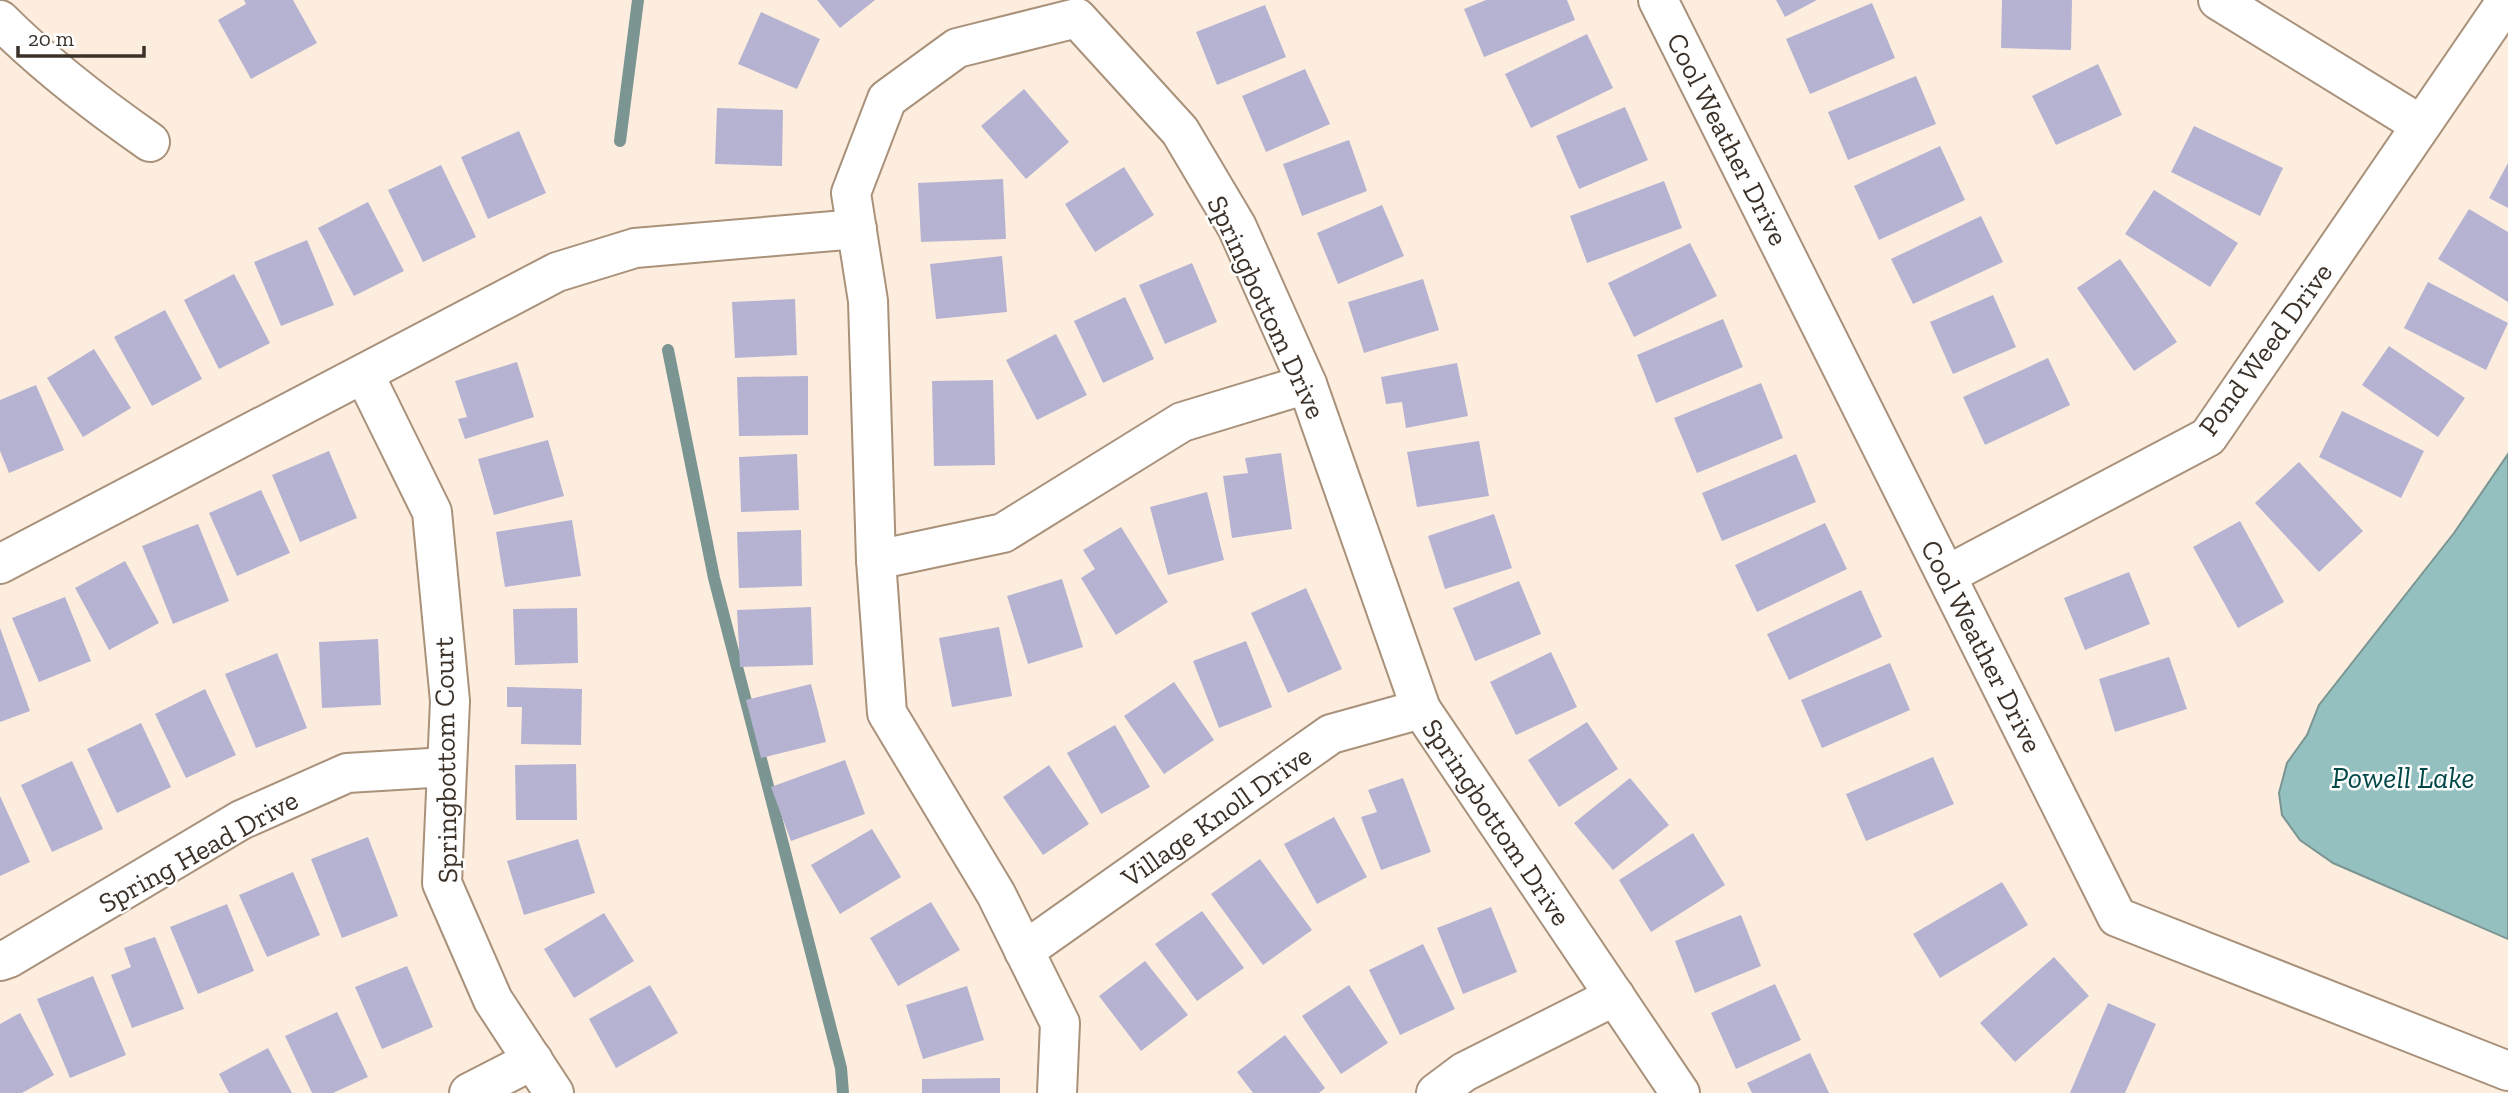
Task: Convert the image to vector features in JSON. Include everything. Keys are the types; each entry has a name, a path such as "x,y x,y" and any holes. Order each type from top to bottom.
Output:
{"street":[{"name":"Cool Weather Drive","path":"1658,0 2117,917 2508,1071"},
{"path":"2218,0 2421,125"},
{"name":"Pond Weed Drive","path":"1947,575 2208,437 2507,0"},
{"name":"Springbottom Drive","path":"1057,1093 1060,1023 996,894 887,713 876,560 868,301 851,193 887,99 957,48 1077,18 1180,131 1237,227 1307,384 1421,709 1680,1093"},
{"path":"0,20 42,61 101,108 150,142"},
{"path":"0,564 558,272 635,248 857,229"},
{"name":"Springbottom Court","path":"364,374 432,512 450,701 442,883 493,1000 554,1093"},
{"path":"876,560 1003,533 1181,422 1307,384"},
{"name":"Village Knoll Drive","path":"1024,951 1331,734 1421,709"},
{"name":"Spring Head Drive","path":"0,961 241,820 347,773 447,767"},
{"path":"1436,1093 1464,1072 1615,996"},
{"path":"469,1093 533,1060"}],"water":[{"name":"Powell Lake","path":"2508,454 2508,939 2333,863 2300,840 2282,815 2279,793 2287,763 2307,735 2319,705 2454,533"}],"building":[{"path":"244,0 293,0 317,43 251,79 218,20 246,4"},
{"path":"817,0 875,0 840,28"},
{"path":"1486,0 1567,0 1575,20 1484,57 1464,9"},
{"path":"1776,0 1817,0 1785,17"},
{"path":"2002,0 2072,0 2071,50 2001,48"},
{"path":"1872,3 1895,58 1810,94 1786,39"},
{"path":"1265,5 1286,57 1217,85 1196,32"},
{"path":"761,12 820,39 797,89 738,64"},
{"path":"1587,34 1613,88 1531,128 1505,74"},
{"path":"2098,64 2122,115 2056,145 2032,96"},
{"path":"1305,69 1330,124 1266,152 1242,96"},
{"path":"1916,76 1936,124 1848,160 1828,112"},
{"path":"1024,89 1069,142 1026,179 981,126"},
{"path":"1625,107 1648,160 1579,189 1556,136"},
{"path":"717,108 783,110 782,166 715,164"},
{"path":"2194,126 2283,168 2260,216 2171,172"},
{"path":"519,131 546,193 488,219 461,157"},
{"path":"1349,140 1367,191 1302,216 1283,164"},
{"path":"1940,146 1965,200 1879,240 1854,186"},
{"path":"2508,163 2508,208 2489,198"},
{"path":"441,165 476,237 423,262 388,190"},
{"path":"1124,167 1154,215 1095,252 1065,204"},
{"path":"1003,179 1006,239 921,242 918,183"},
{"path":"1664,181 1682,228 1587,263 1570,216"},
{"path":"2154,190 2238,243 2210,287 2125,234"},
{"path":"368,202 404,271 354,296 318,228"},
{"path":"1382,205 1404,256 1338,284 1317,233"},
{"path":"2469,209 2508,232 2508,302 2438,259"},
{"path":"1981,216 2003,262 1913,304 1891,259"},
{"path":"307,240 334,305 281,326 254,262"},
{"path":"1690,243 1717,296 1634,337 1608,283"},
{"path":"1002,256 1007,312 936,319 930,264"},
{"path":"2120,259 2177,342 2134,371 2077,288"},
{"path":"1192,263 1217,322 1165,344 1139,285"},
{"path":"234,274 270,343 219,369 184,300"},
{"path":"1423,279 1439,330 1364,353 1348,302"},
{"path":"2428,282 2508,323 2486,370 2404,328"},
{"path":"1993,295 2016,347 1953,374 1930,322"},
{"path":"1125,297 1154,359 1103,383 1074,321"},
{"path":"795,299 797,355 735,358 732,302"},
{"path":"165,310 202,379 152,406 114,337"},
{"path":"1723,319 1743,367 1656,403 1637,355"},
{"path":"1056,334 1087,395 1037,420 1006,360"},
{"path":"2389,346 2465,398 2438,437 2362,385"},
{"path":"94,349 131,408 83,437 47,378"},
{"path":"2048,358 2070,405 1985,445 1963,397"},
{"path":"517,362 534,417 465,439 458,419 467,417 455,381"},
{"path":"1457,363 1468,416 1406,428 1402,402 1386,404 1381,377"},
{"path":"808,376 808,435 739,436 737,377"},
{"path":"993,380 995,465 934,466 932,381"},
{"path":"1761,383 1783,438 1697,473 1674,418"},
{"path":"36,385 64,450 9,473 0,451 0,400"},
{"path":"2342,411 2424,451 2401,498 2319,457"},
{"path":"548,440 564,496 494,515 478,459"},
{"path":"1479,441 1489,496 1417,507 1407,452"},
{"path":"329,451 357,518 300,542 272,475"},
{"path":"1281,453 1292,529 1232,538 1223,476 1248,473 1245,458"},
{"path":"797,454 799,510 741,512 739,457"},
{"path":"1796,454 1816,502 1722,541 1702,493"},
{"path":"2299,462 2363,531 2319,572 2255,503"},
{"path":"261,490 290,553 237,576 209,513"},
{"path":"1207,492 1224,560 1168,575 1150,507"},
{"path":"1494,514 1512,568 1445,589 1428,536"},
{"path":"572,520 581,576 505,587 496,532"},
{"path":"2240,521 2284,602 2238,628 2193,547"},
{"path":"1825,523 1847,569 1757,612 1735,565"},
{"path":"198,524 229,601 173,624 142,546"},
{"path":"1121,527 1168,602 1116,635 1081,578 1095,569 1083,550"},
{"path":"801,530 802,586 739,588 737,532"},
{"path":"125,561 159,623 109,650 75,588"},
{"path":"2129,572 2150,624 2085,650 2064,598"},
{"path":"1062,579 1083,647 1028,664 1007,596"},
{"path":"1519,581 1541,634 1475,661 1453,608"},
{"path":"1306,588 1342,669 1288,693 1251,613"},
{"path":"1861,590 1882,637 1789,680 1767,634"},
{"path":"65,597 91,661 39,682 12,618"},
{"path":"811,607 813,665 740,667 737,610"},
{"path":"577,608 578,663 515,665 513,609"},
{"path":"999,627 1012,696 952,707 939,638"},
{"path":"0,628 30,711 0,722"},
{"path":"378,639 381,705 322,708 319,642"},
{"path":"1246,641 1272,707 1219,728 1193,661"},
{"path":"1551,652 1577,707 1516,735 1490,682"},
{"path":"277,653 307,728 256,748 225,674"},
{"path":"2169,657 2187,709 2115,732 2099,679"},
{"path":"1890,663 1910,710 1822,748 1801,700"},
{"path":"1174,682 1214,740 1164,774 1124,716"},
{"path":"811,684 826,742 761,758 746,700"},
{"path":"507,687 582,689 581,745 521,744 522,707 507,707"},
{"path":"205,689 236,755 186,778 155,714"},
{"path":"1587,722 1618,769 1559,807 1528,760"},
{"path":"141,723 171,787 117,813 87,749"},
{"path":"1115,725 1150,787 1101,814 1067,753"},
{"path":"1933,757 1954,804 1866,841 1846,794"},
{"path":"845,760 865,814 791,841 771,787"},
{"path":"72,761 103,829 52,852 21,785"},
{"path":"576,764 577,820 516,820 515,765"},
{"path":"1049,765 1089,824 1043,855 1003,797"},
{"path":"1403,778 1431,852 1381,870 1361,817 1377,812 1368,790"},
{"path":"1630,778 1669,825 1613,870 1574,823"},
{"path":"0,796 30,862 0,876"},
{"path":"1334,817 1367,877 1317,904 1284,844"},
{"path":"872,829 901,877 840,914 811,865"},
{"path":"1693,833 1725,885 1651,932 1619,880"},
{"path":"368,837 398,916 342,938 311,859"},
{"path":"578,839 595,893 524,915 507,861"},
{"path":"1260,859 1312,930 1263,965 1211,894"},
{"path":"293,872 320,935 267,957 239,895"},
{"path":"2002,882 2028,925 1940,978 1913,934"},
{"path":"931,902 960,950 898,986 870,938"},
{"path":"227,904 254,971 198,994 170,927"},
{"path":"1491,907 1517,972 1463,994 1437,928"},
{"path":"1202,911 1244,968 1197,1001 1155,944"},
{"path":"604,913 634,961 574,998 544,949"},
{"path":"1741,915 1761,966 1695,993 1675,941"},
{"path":"155,937 184,1009 132,1028 111,975 131,967 124,948"},
{"path":"1423,944 1455,1009 1400,1035 1369,970"},
{"path":"2054,957 2089,996 2015,1062 1980,1023"},
{"path":"1145,961 1188,1015 1141,1051 1099,996"},
{"path":"407,966 433,1027 382,1049 355,987"},
{"path":"93,976 126,1055 70,1078 37,999"},
{"path":"1775,984 1801,1040 1736,1069 1711,1013"},
{"path":"650,985 678,1033 616,1068 589,1019"},
{"path":"1349,985 1388,1043 1341,1074 1302,1016"},
{"path":"967,986 984,1040 923,1059 906,1005"},
{"path":"2108,1003 2156,1024 2125,1093 2070,1093"},
{"path":"337,1012 368,1077 333,1093 312,1093 285,1036"},
{"path":"20,1013 54,1075 22,1093 0,1093 0,1024"},
{"path":"1285,1035 1325,1088 1319,1093 1253,1093 1237,1072"},
{"path":"268,1048 292,1093 229,1093 219,1074"},
{"path":"1810,1053 1829,1093 1752,1093 1747,1083"},
{"path":"1000,1078 1000,1093 922,1093 922,1079"}],"waterway":[{"path":"620,141 638,0"},
{"path":"668,350 714,578 841,1068 843,1093"}]}
